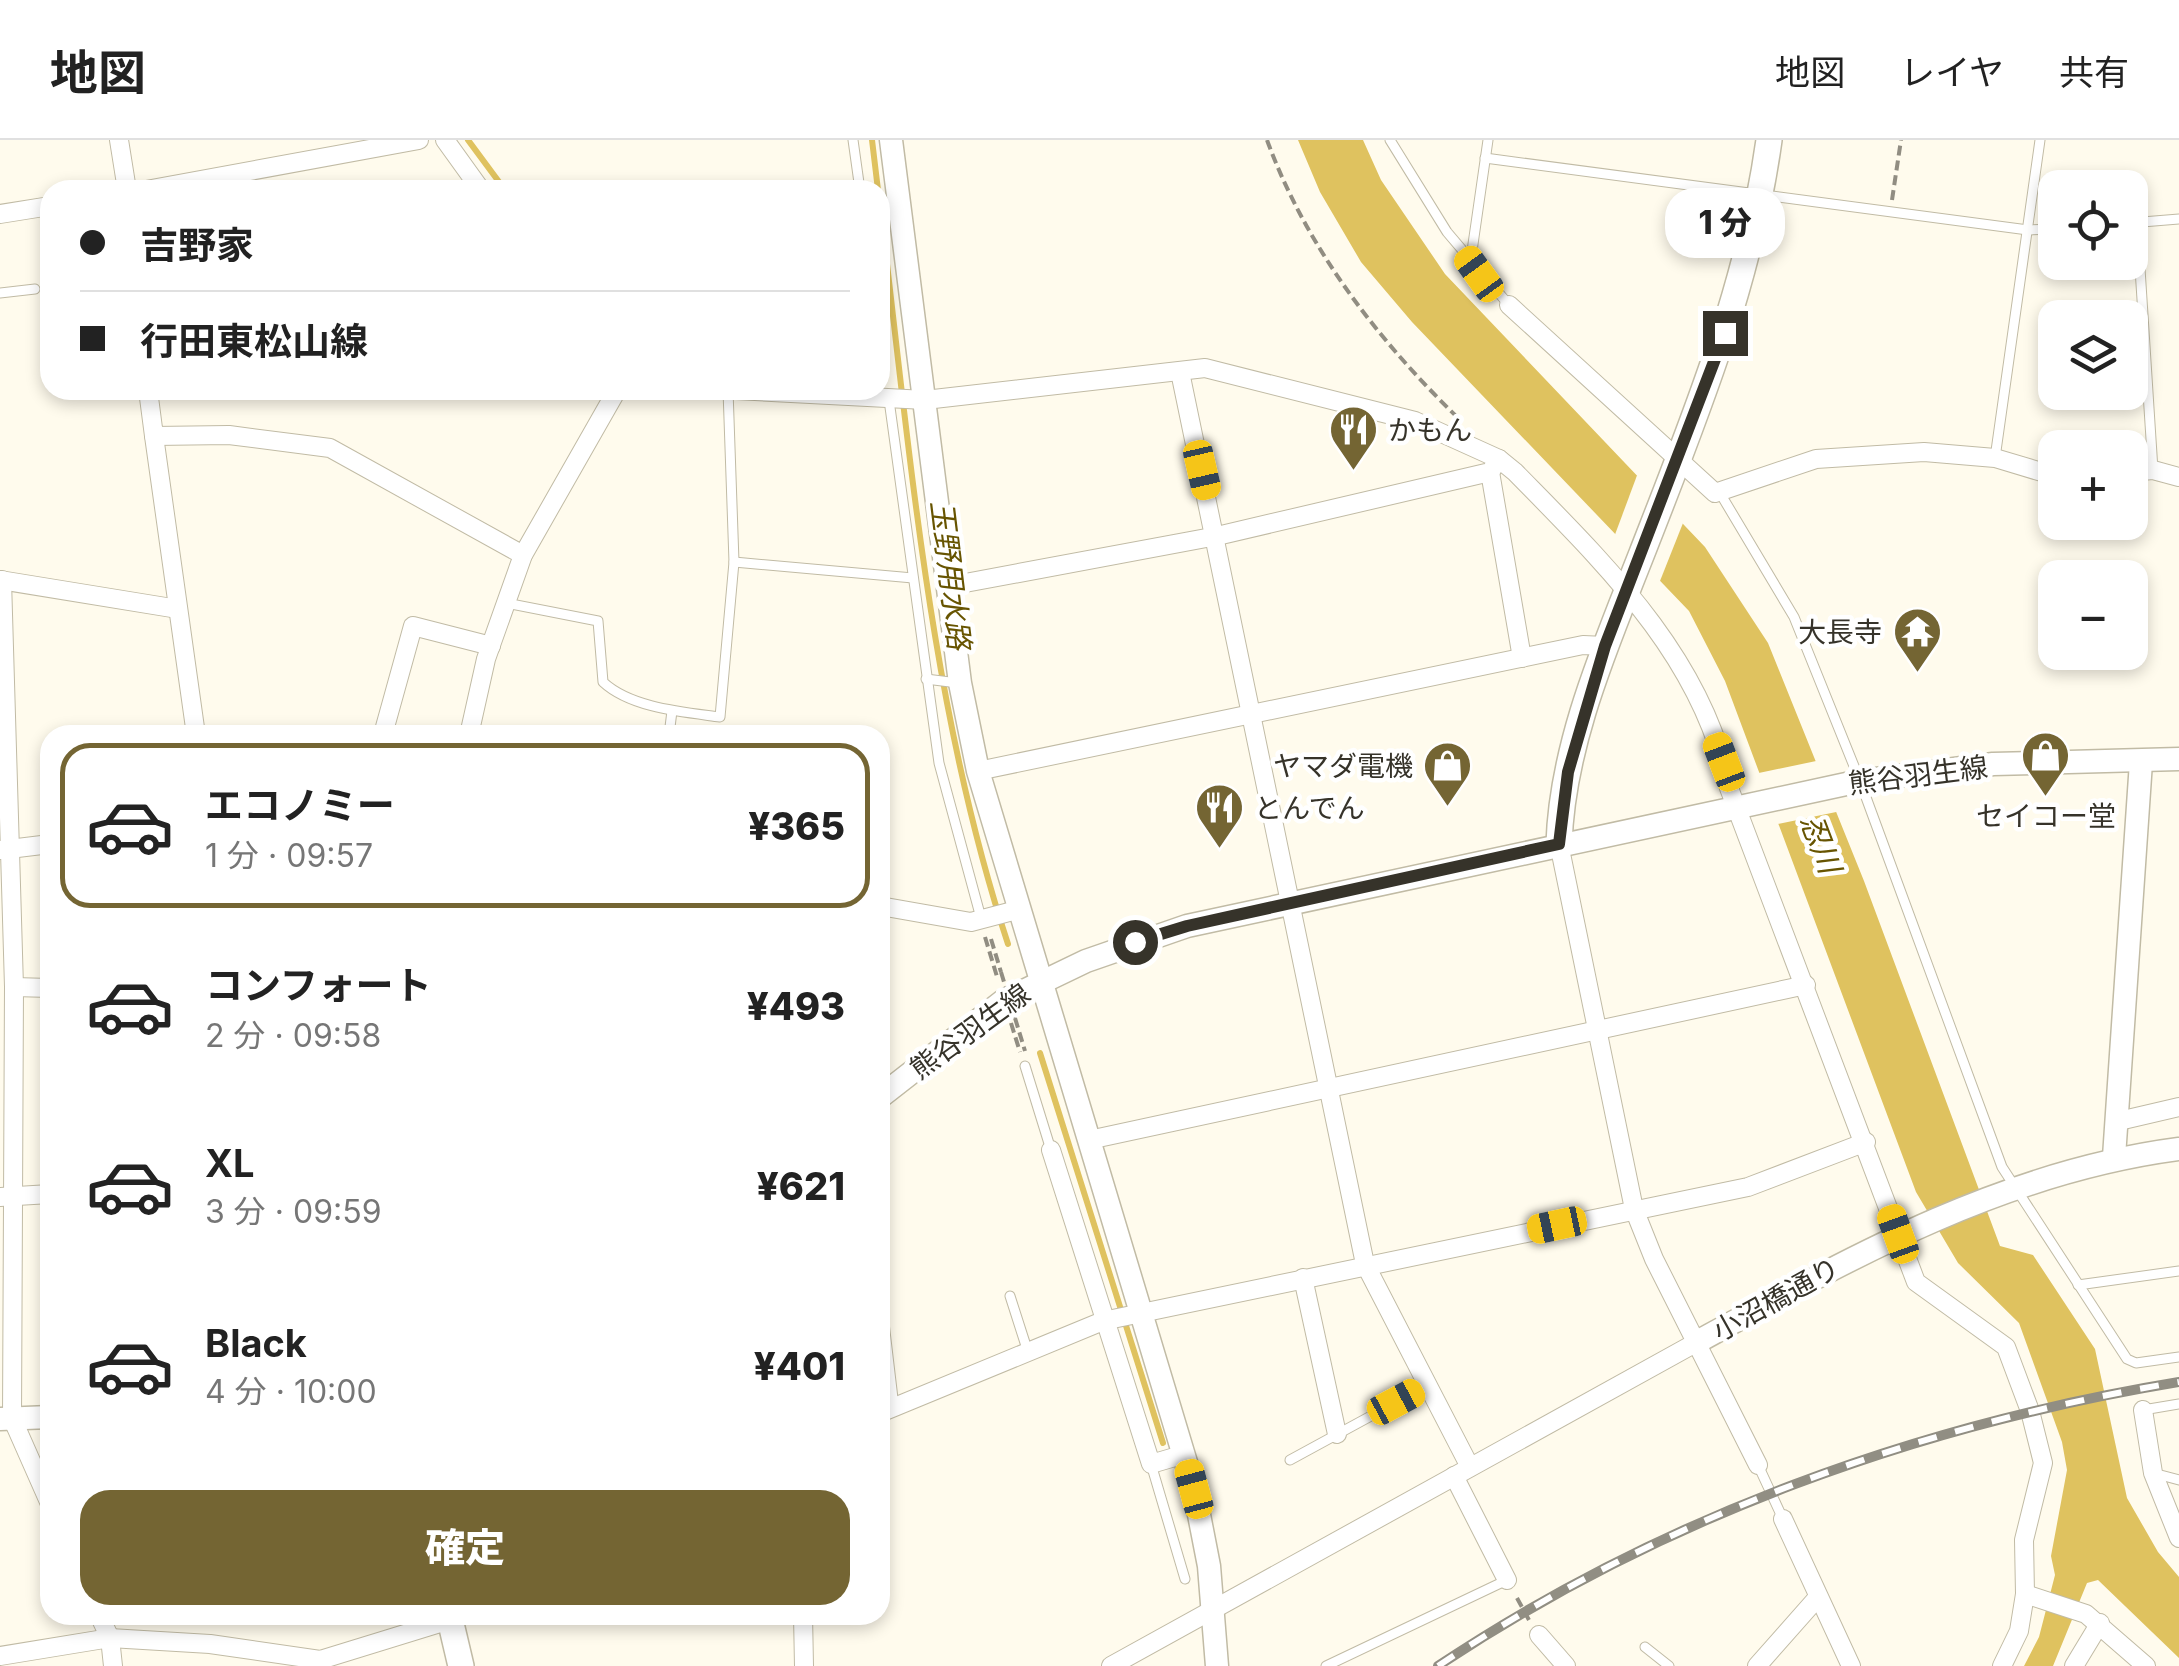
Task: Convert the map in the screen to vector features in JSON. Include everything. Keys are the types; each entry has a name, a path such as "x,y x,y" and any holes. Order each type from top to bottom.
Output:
{"main road":[{"path":"1559,844 1568,772 1605,646 1736,298 1761,195 1769,140"},
{"path":"452,1625 461,1666"}],"street":[{"path":"120,140 126,180"},
{"path":"201,180 419,140"},
{"path":"444,140 474,180"},
{"path":"891,140 906,401 949,586 955,683 1015,911 1044,979 1137,1314 1185,1454 1214,1608 1217,1666"},
{"path":"0,214 40,208"},
{"path":"1510,304 1675,468 1720,493 1816,459 1924,452 1995,458 2038,471"},
{"path":"890,400 1205,368 1415,421 1495,466 1628,588 1664,638 1703,709 1902,1232 1916,1282 2006,1347 2030,1411 2044,1463 2024,1540 2025,1594 2019,1631 2002,1666"},
{"path":"1180,372 1365,1264 1426,1386 1507,1580"},
{"path":"149,400 195,725"},
{"path":"470,725 490,646 523,555 611,400"},
{"path":"154,436 229,435 330,448 523,555"},
{"path":"949,586 1217,536 1495,466"},
{"path":"1495,466 1522,658"},
{"path":"2148,470 2179,477"},
{"path":"40,1485 6,1419 7,1197 14,987 6,849 1,580 178,609"},
{"path":"386,725 413,626 490,646"},
{"path":"978,771 1582,646 1605,646"},
{"name":"熊谷羽生線","path":"890,1089 1004,1000 1044,979 1187,926 1855,782 1993,764 2179,759"},
{"path":"2114,1157 2142,762"},
{"path":"1559,844 1634,1209 1654,1260 1699,1341 1758,1465"},
{"path":"6,849 40,845"},
{"path":"890,908 984,925 1015,911"},
{"path":"1090,1140 1806,984"},
{"path":"14,987 40,988"},
{"path":"2119,1121 2179,1107"},
{"path":"890,1409 1027,1349 1108,1320 1771,1181 1866,1142"},
{"path":"2010,1188 2114,1157 2179,1148"},
{"path":"1051,1150 1151,1464 1185,1454"},
{"name":"小沼橋通り","path":"1699,1341 1902,1232 2010,1188"},
{"path":"7,1197 40,1195"},
{"path":"1303,1278 1337,1434"},
{"path":"1112,1666 1699,1341"},
{"path":"2143,1410 2153,1473 2179,1538"},
{"path":"6,1419 40,1417"},
{"path":"1783,1519 1851,1666"},
{"path":"2025,1594 2093,1618 2146,1666"},
{"path":"1757,1666 1818,1597"},
{"path":"2074,1666 2093,1618"},
{"path":"104,1625 113,1666"},
{"path":"0,1656 110,1638 210,1644 320,1660 428,1625"},
{"path":"803,1625 804,1666"},
{"path":"1540,1635 1566,1666"}],"lane":[{"path":"853,140 859,180"},
{"path":"1390,140 1407,173 1466,256 1510,304"},
{"path":"1466,256 1472,251 1488,140"},
{"path":"1995,458 2040,140"},
{"path":"1486,158 2038,230"},
{"path":"2148,221 2179,219"},
{"path":"2138,280 2153,470"},
{"path":"0,293 35,289"},
{"path":"506,603 598,621 603,682 612,690 672,711 720,717 734,562 728,400"},
{"path":"906,401 912,578 939,763 984,925"},
{"path":"1720,493 1794,618 2010,1188 2127,1359 2136,1363 2179,1357"},
{"path":"734,562 912,578"},
{"path":"927,680 955,683"},
{"path":"670,725 672,711"},
{"path":"1025,1066 1051,1150"},
{"path":"2078,1285 2179,1271"},
{"path":"1010,1296 1027,1349"},
{"path":"1290,1460 1426,1386"},
{"path":"2143,1410 2179,1404"},
{"path":"1151,1464 1185,1579"},
{"path":"1758,1465 1783,1519"},
{"path":"2153,1473 2179,1480"},
{"path":"1326,1666 1507,1580"},
{"path":"1645,1647 1669,1666"}],"path":[{"path":"1266,140 1300,215 1358,306 1461,420"},
{"path":"1890,212 1901,140"},
{"path":"984,925 998,980"},
{"path":"992,939 1026,1054"},
{"path":"1009,1019 1025,1066"},
{"path":"1507,1580 1540,1635"}],"water":[{"name":"忍川","path":"1298,140 1363,140 1381,180 1445,274 1705,547 1768,643 1864,881 2000,1246 2033,1255 2095,1349 2127,1498 2158,1552 2179,1577 2179,1658 2098,1580 2087,1583 2053,1666 2024,1666 2039,1637 2055,1575 2051,1556 2067,1470 2062,1442 2019,1323 1958,1263 1916,1192 1725,681 1689,611 1412,322 1361,262 1320,192"}],"pier":[{"path":"1639,470 1685,518 1658,586 1613,540"},
{"path":"1821,760 1841,811 1773,825 1754,774"}],"waterway":[{"path":"468,140 498,180"},
{"name":"玉野用水路","path":"872,140 877,180"},
{"name":"玉野用水路","path":"890,290 913,485 941,671 981,855 1008,944"},
{"name":"玉野用水路","path":"1040,1053 1163,1443"}],"railway":[{"path":"1438,1666 1611,1565 1701,1522 1794,1485 1984,1424 2081,1400 2179,1382"}],"place":[{"name":"かもん","path":"1353,472"},
{"name":"大長寺","path":"1917,674"},
{"name":"セイコー堂","path":"2046,798"},
{"name":"ヤマダ電機","path":"1448,808"},
{"name":"とんでん","path":"1219,850"}],"route":[{"path":"1135,942 1187,926 1559,844 1560,811 1568,772 1605,646 1725,333"}]}
